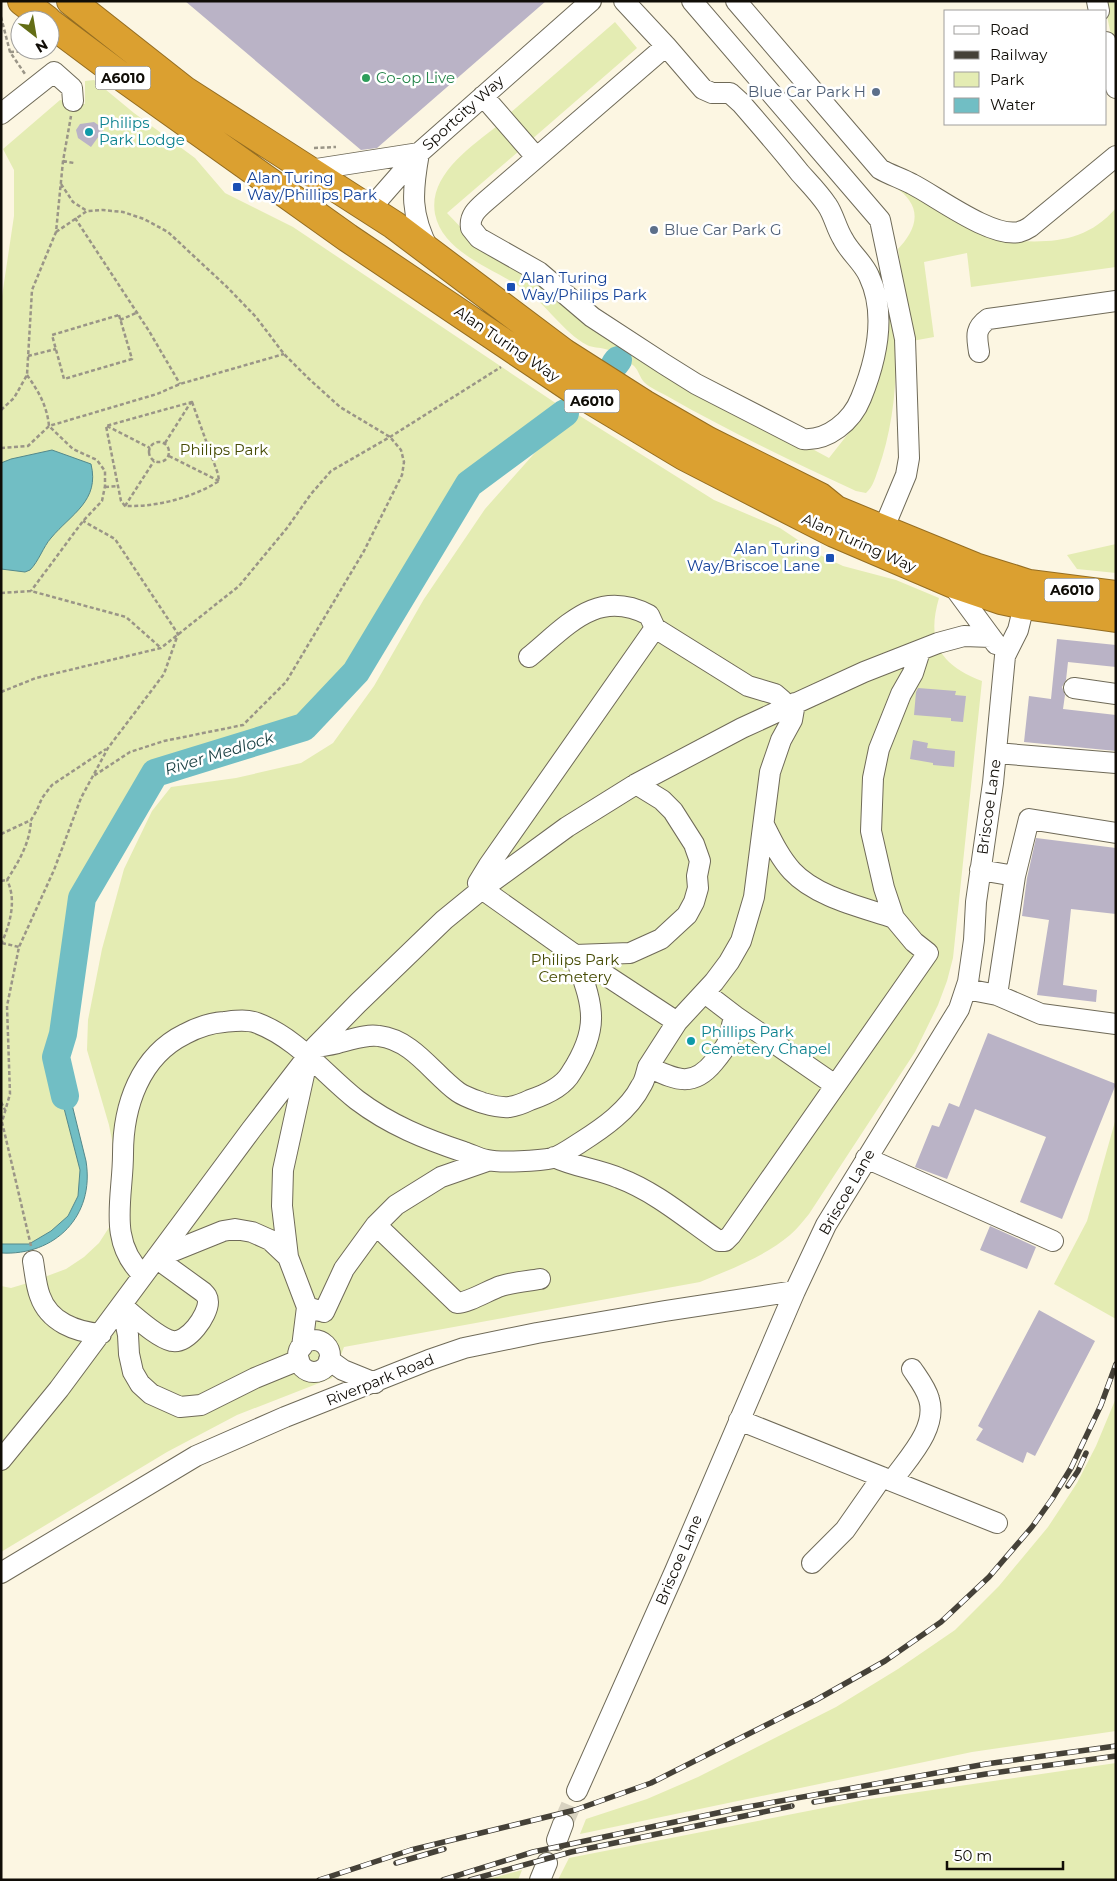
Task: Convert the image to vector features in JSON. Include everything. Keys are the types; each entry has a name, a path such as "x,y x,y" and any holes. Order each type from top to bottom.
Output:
{"highway":[{"name":"Alan Turing Way","path":"71,1 184,90 370,209 564,353 644,404 708,441 820,497 836,510 975,567 1015,592"},
{"name":"Alan Turing Way","path":"60,30 125,79 348,238 574,390 631,425 745,489 834,533 951,583 1015,592"},
{"name":"Sportcity Way","path":"348,238 370,209"},
{"name":"A6010","path":"1015,592 1116,595"},
{"name":"A6010","path":"1015,592 1116,618"}],"street":[{"name":"Sportcity Way","path":"370,209 419,153 591,1"},
{"path":"624,1 666,46 703,89 712,94 730,93 741,103 826,204 832,213 844,242 862,263 869,275 877,304 876,346 872,368 858,406 846,420 824,437 812,440 803,439 696,384 592,317 538,272 479,238 474,233 470,224 475,212 666,46"},
{"path":"692,1 880,220 904,339 909,458 906,475 883,530"},
{"path":"736,1 880,169 912,184 943,204 977,221 1014,232 1025,230 1116,156"},
{"path":"1107,47 1116,88"},
{"path":"1,114 54,72 72,88 73,101"},
{"path":"483,96 536,157"},
{"path":"310,170 419,153 414,180 414,206 420,232 430,252"},
{"path":"978,352 977,332 981,324 988,319 1116,301"},
{"path":"951,583 1006,656"},
{"path":"991,637 1015,592"},
{"name":"Briscoe Lane","path":"577,1791 671,1580 795,1291 826,1225 959,1008 966,989 974,940 980,870 996,753 1006,656 1018,630 1015,592"},
{"path":"529,657 584,613 598,607 627,605 649,615 655,628 748,686 775,694 791,704"},
{"path":"655,628 478,883 482,889 575,955 676,1022"},
{"path":"1,1460 101,1334 143,1275 312,1052 358,1003 444,920 482,889 567,827 636,784 742,728 791,704 938,643 964,636 991,637"},
{"path":"122,1306 128,1336 129,1354 134,1372 140,1384 151,1394 180,1407 201,1405 306,1349 326,1345 329,1350 330,1360 324,1368 314,1372 305,1368 306,1349 315,1310 376,1225 396,1205 441,1177 487,1161 554,1157 578,1167 601,1172 638,1186 719,1241 725,1241 732,1235 834,1085 928,953 914,942 894,918 884,888 871,831 873,778 878,749 901,717 901,694 913,673 920,650"},
{"path":"1074,688 1116,694"},
{"path":"554,1157 597,1132 615,1117 642,1086 648,1067 676,1022 705,993 729,962 741,942 754,897 770,772 781,740 792,720 791,704"},
{"path":"996,753 1116,763"},
{"path":"575,955 630,953 661,939 686,915 694,902 698,888 697,876 700,861 694,844 673,811 662,800 636,784"},
{"path":"997,995 1015,876 1029,819 1116,833"},
{"path":"764,825 776,849 792,871 803,881 831,896 894,918"},
{"path":"980,870 1015,876"},
{"path":"312,1052 360,1037 379,1036 396,1041 412,1050 460,1093 491,1106 509,1107 523,1103 559,1086 570,1076 586,1048 592,1019 590,997 575,955"},
{"path":"966,989 997,995 1041,1014 1116,1024"},
{"path":"705,993 834,1085"},
{"path":"648,1067 673,1078 687,1080 698,1076 707,1070 723,1051 735,1016"},
{"path":"143,1275 126,1252 119,1227 123,1136 130,1103 139,1079 151,1059 171,1041 213,1022 254,1022 275,1031 298,1047 312,1052 357,1099 392,1123 438,1144 487,1161"},
{"path":"312,1052 284,1170 282,1206 288,1256 315,1310"},
{"path":"866,1158 1053,1242"},
{"path":"376,1225 457,1303 467,1301 503,1285 540,1279"},
{"path":"156,1258 189,1246 208,1236 235,1229 252,1232 270,1240 288,1256"},
{"path":"122,1306 161,1336 173,1341 187,1338 195,1329 206,1310 208,1297 156,1258"},
{"path":"33,1261 39,1295 48,1311 62,1323 72,1328 88,1333 101,1334"},
{"name":"Riverpark Road","path":"1,1573 196,1456 285,1417 375,1383 429,1360 464,1348 655,1313 795,1291"},
{"path":"330,1360 343,1370 375,1383"},
{"path":"812,1563 845,1530 923,1436 930,1417 929,1400 912,1369"},
{"path":"739,1420 996,1523"}],"path":[{"path":"1,17 10,52"},
{"path":"15,60 34,88"},
{"path":"1,410 14,398 27,375 32,290 56,232 63,161 73,101"},
{"path":"63,161 74,163"},
{"path":"61,184 72,202 87,211"},
{"path":"56,232 87,211 102,210 123,212 144,219 168,232 227,287 256,317 284,354 340,407 390,437 401,450 404,462 402,475 364,551 286,682 243,724 164,741 130,752 92,777"},
{"path":"75,218 149,331 180,384"},
{"path":"120,320 136,313"},
{"path":"119,315 132,359 64,379 56,348 52,335 119,315"},
{"path":"28,356 56,348"},
{"path":"1,692 36,678 161,648 238,586 287,528 311,494 331,471 390,437 520,353"},
{"path":"1,448 28,446 49,426 157,394 180,384 284,354"},
{"path":"27,375 41,396 47,412 49,426 73,449 97,460 105,471 105,487 102,501 83,522 31,591"},
{"path":"106,426 192,402"},
{"path":"165,444 192,402"},
{"path":"192,402 219,481"},
{"path":"106,426 150,448"},
{"path":"106,426 121,501 125,506"},
{"path":"155,442 165,444 170,450 169,456 163,461 154,460 150,454 150,448 155,442"},
{"path":"169,456 219,481"},
{"path":"125,506 154,460"},
{"path":"125,506 154,504 185,497 206,489 219,481"},
{"path":"105,487 118,486"},
{"path":"83,522 115,539 178,634"},
{"path":"1,593 31,591 126,617 161,648"},
{"path":"29,1241 2,1122 10,1094 11,1070 7,1006 19,947 54,870 81,798 108,748 164,674 178,634"},
{"path":"7,880 25,849 31,820 38,810 42,798 52,786 108,748"},
{"path":"1,834 31,820"},
{"path":"7,880 10,887 12,907 2,943 19,947"},
{"path":"1,881 7,880"},
{"path":"1,1102 5,1110"}],"green space":[{"path":"1104,1 1116,1 1116,60 1107,10"},
{"path":"615,22 637,48 531,140 509,114"},
{"name":"Philips Park","path":"94,80 134,113 195,158 225,193 293,227 563,408 466,482 353,671 303,725 154,771 79,898 61,1034 51,1058 80,1170 78,1196 68,1216 51,1231 29,1244 1,1244 1,303 14,216 14,170 3,149 60,100 85,104 85,81"},
{"path":"497,126 519,151 447,213 471,238 792,438 829,458 855,425 874,386 873,272 880,270 890,295 894,320 895,385 893,407 884,450 875,479 868,491 866,493 856,491 737,434 652,388 641,379 636,368 628,361 603,348 589,346 578,340 533,296 513,282 472,259 448,240 440,228 435,214 435,200 438,187 454,163"},
{"path":"881,178 1019,241 1060,240 1084,233 1095,227 1116,208 1116,267 971,287 967,253 924,262 934,337 912,341 898,249 907,238 913,226 913,207 906,197"},
{"name":"Philips Park Cemetery","path":"572,411 714,500 780,528 822,556 843,566 896,580 939,598 934,627 940,650 956,667 982,681 953,958 938,1005 915,1052 809,1214 798,1228 769,1250 700,1282 344,1347 332,1378 237,1415 167,1452 1,1552 1,1286 11,1288 66,1269 84,1257 99,1243 110,1226 115,1208 117,1165 109,1125 87,1050 88,1020 102,949 124,869 152,811 171,787 236,778 301,763 333,743 374,686 424,599 485,509"},
{"path":"1116,544 1116,573 1077,569 1067,555"},
{"path":"1116,1118 1116,1319 1054,1284 1087,1221"},
{"path":"1116,1398 1116,1731 972,1752 580,1834 586,1819 647,1799 698,1777 836,1707 898,1669 955,1630 999,1586 1048,1527 1077,1483 1096,1446"},
{"path":"1116,1763 1116,1880 558,1880 569,1858 864,1800"},
{"path":"522,1870 518,1880 485,1880"}],"water":[{"path":"52,450 91,464 93,477 88,497 75,514 51,538 30,570 25,572 1,569 1,463"},
{"path":"51,1058 61,1060 86,1161 87,1181 84,1199 77,1215 67,1229 54,1240 38,1248 21,1252 1,1253 1,1244 29,1244 51,1231 68,1216 78,1196 80,1170"}],"building":[{"name":"Co-op Live","path":"185,1 546,1 377,148 361,150"},
{"name":"Philips Park Lodge","path":"94,122 104,129 91,147 78,138 76,130 80,124"},
{"path":"1057,639 1116,645 1116,667 1068,662 1066,680 1062,687 1065,695 1063,709 1116,715 1116,751 1024,742 1029,696 1051,699"},
{"path":"918,688 956,691 955,695 966,696 963,722 951,721 951,718 914,715"},
{"path":"913,740 928,743 927,748 955,751 954,767 933,765 933,763 910,759"},
{"path":"1036,838 1116,848 1116,914 1071,909 1063,985 1097,990 1096,1002 1037,995 1049,920 1022,916 1027,878"},
{"path":"988,1033 1116,1084 1062,1219 1020,1202 1046,1137 975,1109 947,1179 915,1167 932,1125 939,1127 949,1103 959,1107"},
{"path":"990,1226 1036,1247 1027,1269 980,1250"},
{"path":"1039,1310 1095,1341 1035,1456 1027,1452 1023,1463 976,1440 983,1429 978,1426"}],"waterway":[{"name":"River Medlock","path":"615,364 618,360"},
{"name":"River Medlock","path":"65,1096 56,1057 63,1034 82,898 155,773 304,727 356,672 469,484 565,413"}],"tunnel":[{"path":"563,1824 577,1791"}],"railway":[{"path":"319,1880 411,1850 575,1810 651,1783 816,1700 885,1661 941,1622 989,1577 1032,1527 1071,1468 1101,1405 1116,1364"},
{"path":"1068,1486 1078,1471 1086,1453"},
{"path":"443,1880 533,1852 736,1809 986,1764 1116,1746"},
{"path":"814,1802 986,1774 1116,1756"},
{"path":"470,1880 571,1852 792,1806"},
{"path":"396,1863 444,1849"}],"place":[{"name":"Co-op Live","path":"366,78"},
{"name":"Blue Car Park H","path":"876,92"},
{"name":"Philips Park Lodge","path":"89,132"},
{"name":"Alan Turing Way/Phillips Park","path":"237,187"},
{"name":"Blue Car Park G","path":"654,230"},
{"name":"Alan Turing Way/Philips Park","path":"511,287"},
{"name":"Alan Turing Way/Briscoe Lane","path":"830,558"},
{"name":"Phillips Park Cemetery Chapel","path":"691,1041"}]}
